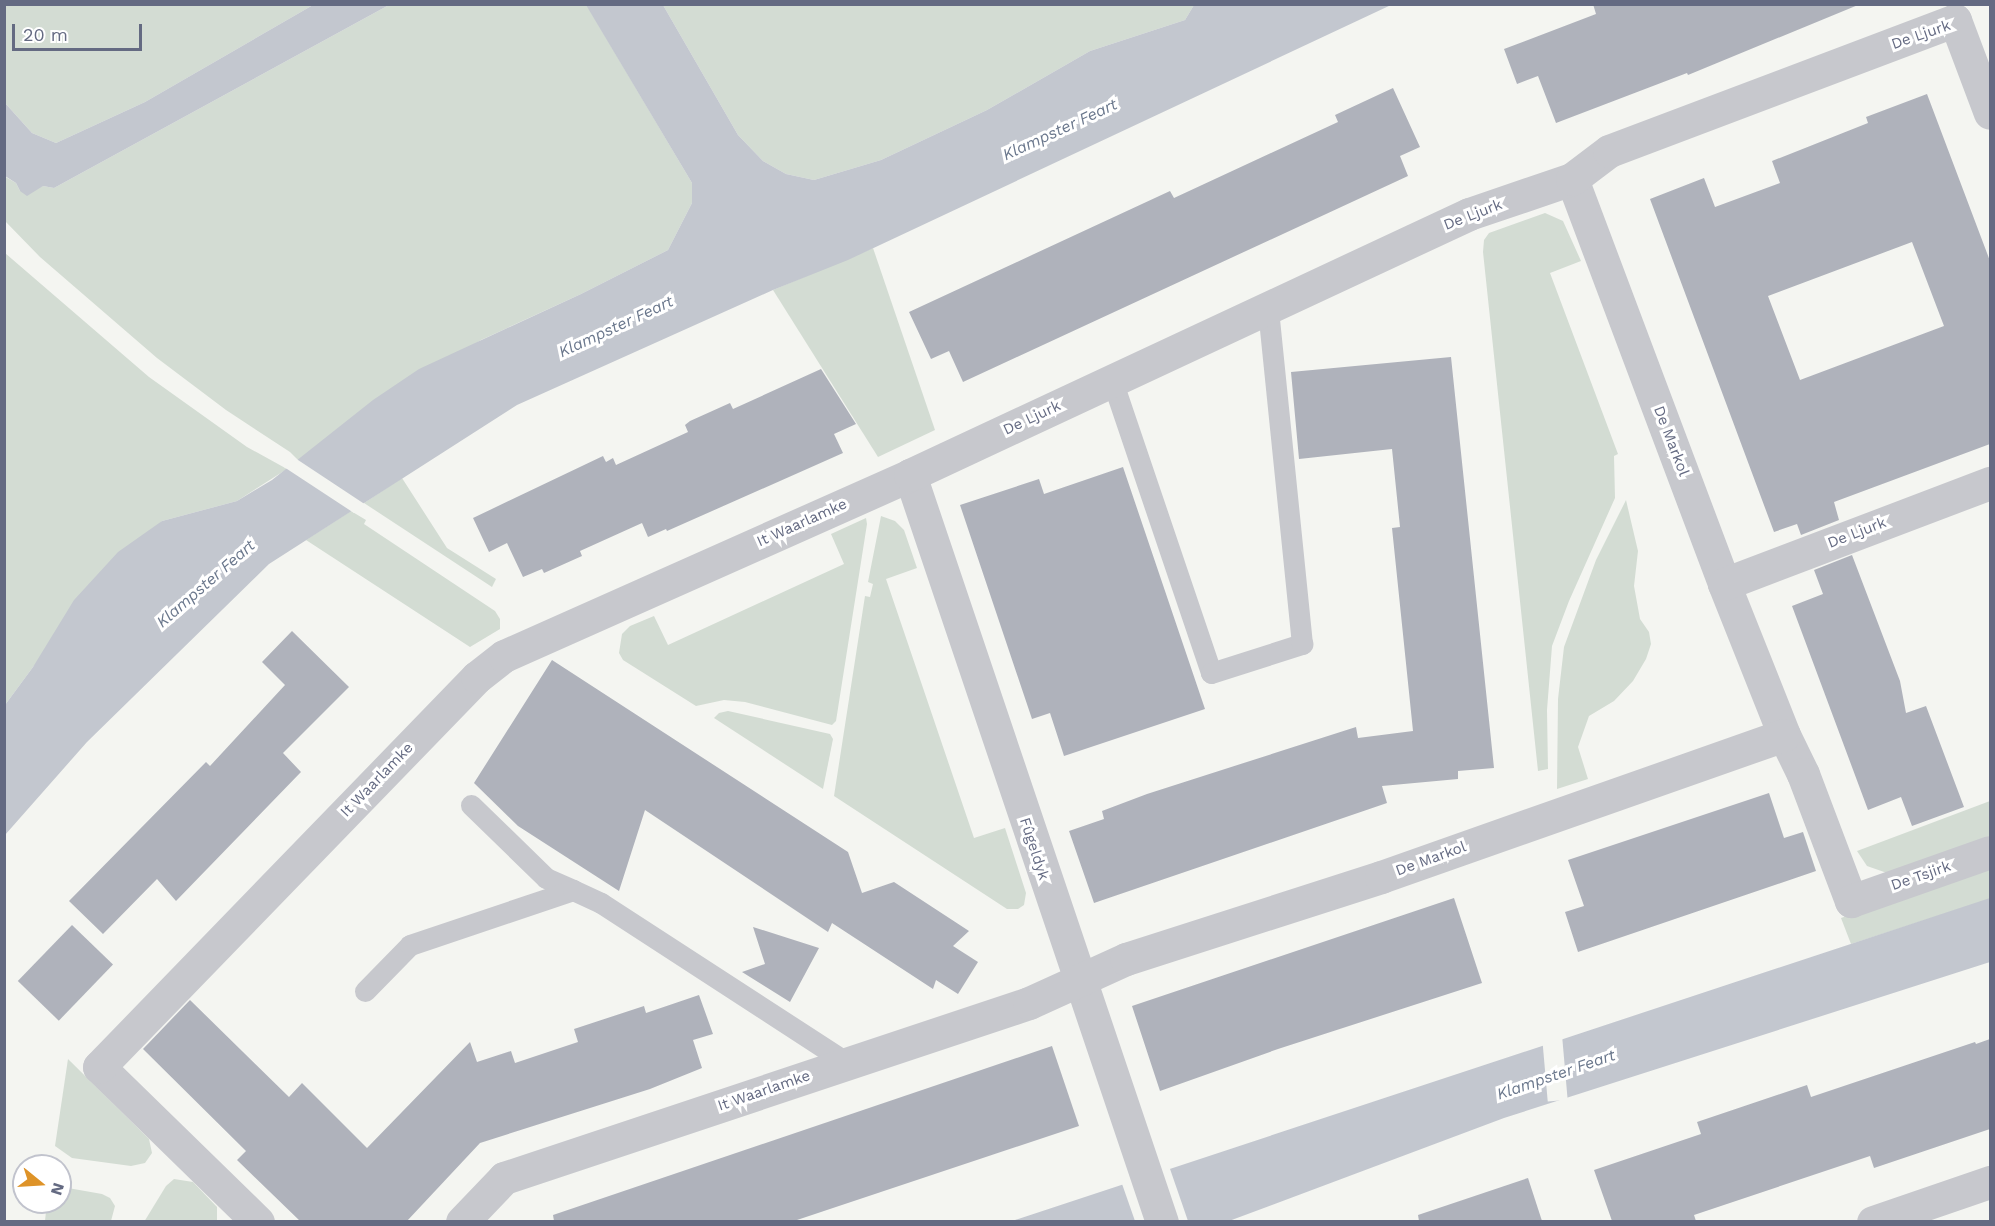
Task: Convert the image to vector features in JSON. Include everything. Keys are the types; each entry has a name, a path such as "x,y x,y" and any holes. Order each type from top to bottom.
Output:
{"street":[{"name":"De Ljurk","path":"910,475 1469,214 1572,179 1609,151 1955,20 1990,113"},
{"name":"De Markol","path":"1572,179 1724,584 1784,735 1803,774 1851,901"},
{"name":"Fûgeldyk","path":"910,475 1078,979 1162,1221"},
{"name":"It Waarlamke","path":"258,1221 99,1067 477,676 504,657 910,475"},
{"name":"De Ljurk","path":"1724,584 1990,483"},
{"name":"De Markol","path":"1078,979 1126,959 1381,877 1784,735"},
{"name":"De Tsjirk","path":"1851,901 1990,852"},
{"name":"It Waarlamke","path":"462,1221 504,1178 1029,1003 1078,979"},
{"path":"1873,1221 1990,1182"}],"lane":[{"path":"1112,380 1211,674 1302,644 1268,307"},
{"path":"471,805 546,878 601,903 847,1063"},
{"path":"365,991 410,945 573,890"}],"shaded area":[{"path":"586,4 692,183 692,203 668,250 581,294 481,340 298,460 157,358 40,257 5,221 4,176 16,183 20,191 43,186 54,188 389,5"},
{"path":"4,5 313,5 145,102 56,143 32,133 5,103"},
{"path":"663,5 1194,5 1185,20 1090,51 987,110 881,160 814,180 786,174 763,161 738,135"},
{"path":"1545,213 1563,221 1581,261 1550,273 1618,454 1614,456 1615,498 1569,601 1552,646 1547,710 1548,769 1538,771 1483,252 1484,240 1489,233"},
{"path":"873,248 935,430 878,457 773,290"},
{"path":"5,253 149,377 247,447 287,469 237,501 162,521 33,667 5,705"},
{"path":"402,478 447,548 496,579 492,587 364,503"},
{"path":"1626,500 1638,551 1634,586 1640,619 1649,632 1651,644 1646,659 1633,681 1614,701 1589,716 1578,747 1588,779 1557,789 1558,699 1564,647 1596,560"},
{"path":"351,511 366,520 364,524 495,611 500,619 500,629 470,647 306,540"},
{"path":"881,516 895,521 904,530 917,568 886,579 974,838 1005,828 1026,893 1024,905 1018,909 1007,909 834,796 865,596 870,597 873,584 868,582"},
{"path":"866,518 867,524 836,721 832,725 745,702 724,700 696,706 623,660 619,653 622,634 630,626 654,616 668,645 844,564 831,534"},
{"path":"728,711 830,734 833,739 823,789 714,718 719,713"},
{"path":"1990,801 1990,838 1887,873 1867,866 1857,851"},
{"path":"1990,866 1990,899 1851,944 1841,918"},
{"path":"68,1059 149,1139 152,1153 145,1163 131,1166 72,1158 72,1154 66,1154 55,1146"},
{"path":"174,1179 193,1182 217,1207 217,1221 144,1222 166,1186"},
{"path":"72,1189 102,1194 110,1198 115,1206 111,1221 45,1221 46,1214 72,1214"}],"water":[{"path":"313,5 389,5 54,188 43,186 27,196 20,191 16,183 5,176 5,103 32,133 56,143 145,102"},
{"name":"Klampster Feart","path":"586,5 663,5 738,135 763,161 786,174 814,180 881,160 987,110 1090,51 1185,20 1194,5 1391,5 848,260 773,290 517,405 269,564 87,742 5,835 5,705 33,667 74,600 118,552 162,521 237,501 272,480 373,400 419,369 581,294 668,250 692,203 692,183"},
{"name":"Klampster Feart","path":"1990,898 1990,962 1504,1118 1229,1221 1009,1222"}],"pier":[{"path":"295,458 366,505 354,513 284,467"},
{"path":"1562,1035 1568,1100 1548,1101 1542,1037"},
{"path":"1169,1166 1188,1221 1135,1221 1121,1181"}],"building":[{"path":"1593,4 1858,5 1688,75 1687,73 1556,123 1538,76 1517,84 1504,49 1596,14"},
{"path":"1393,88 1420,147 1400,156 1408,176 963,382 949,351 931,359 909,312 1170,191 1174,198 1338,122 1335,115"},
{"path":"1927,94 1990,261 1990,444 1834,502 1839,520 1801,535 1797,524 1774,532 1650,199 1704,178 1715,207 1780,183 1772,161 1868,123 1866,117","holes":["1912,242 1944,326 1800,380 1768,296"]},
{"path":"1451,357 1494,768 1458,771 1458,779 1382,786 1387,803 1094,903 1069,831 1104,819 1102,811 1147,794 1356,727 1358,738 1413,731 1392,528 1400,527 1392,449 1299,459 1291,372"},
{"path":"821,369 856,424 834,434 843,453 667,531 666,529 648,537 642,523 580,551 582,556 544,573 542,569 523,577 507,543 489,552 473,518 603,456 606,462 613,458 616,465 688,432 685,425 690,421 730,403 733,409"},
{"path":"1123,467 1205,709 1064,756 1050,713 1032,719 960,505 1039,479 1044,494"},
{"path":"1852,555 1900,681 1906,713 1926,706 1964,807 1912,826 1901,797 1868,810 1792,606 1823,594 1814,570"},
{"path":"292,631 349,687 283,753 301,772 176,901 157,879 103,934 69,901 206,762 210,766 285,685 262,662"},
{"path":"552,660 848,852 862,893 894,882 969,931 953,946 978,962 958,994 936,980 933,989 832,923 828,932 645,810 619,891 518,826 474,783"},
{"path":"1769,793 1784,838 1803,832 1816,871 1578,952 1565,912 1584,906 1568,860"},
{"path":"1454,898 1482,983 1278,1049 1160,1091 1132,1006"},
{"path":"72,925 113,965 59,1021 18,981"},
{"path":"753,927 819,948 790,1002 742,972 765,964"},
{"path":"699,995 713,1034 693,1040 702,1068 650,1089 480,1143 407,1221 300,1221 237,1160 246,1151 143,1049 190,1000 289,1097 302,1083 367,1148 470,1042 477,1062 511,1051 515,1063 578,1042 574,1029 644,1006 646,1013"},
{"path":"1990,1039 1990,1129 1874,1168 1870,1156 1694,1215 1696,1221 1612,1221 1594,1170 1701,1134 1697,1122 1807,1085 1811,1097"},
{"path":"1052,1046 1079,1126 794,1221 554,1221 553,1215"},
{"path":"1528,1178 1542,1221 1419,1221 1418,1215"}]}
